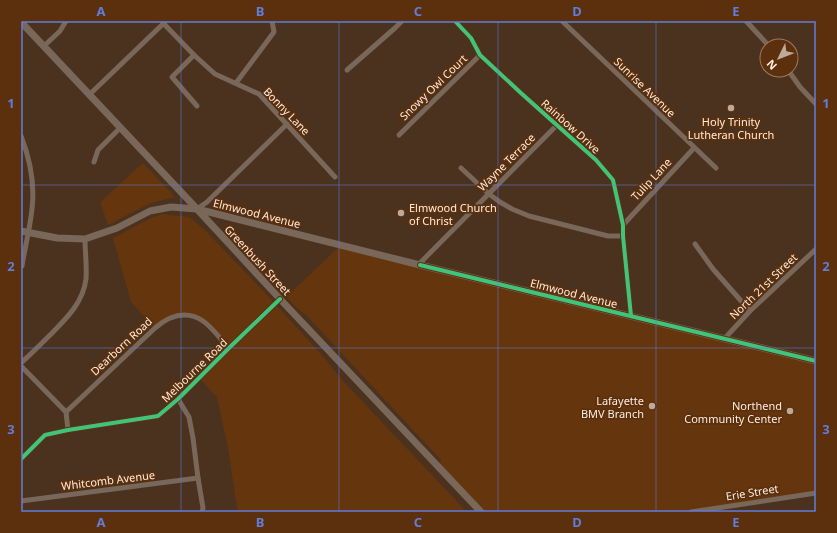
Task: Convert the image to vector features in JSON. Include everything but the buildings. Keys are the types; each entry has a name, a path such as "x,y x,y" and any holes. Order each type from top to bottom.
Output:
{"main road":[{"name":"Greenbush Street","path":"21,22 481,512"},
{"name":"Elmwood Avenue","path":"24,232 56,238 84,239 117,228 150,211 171,207 197,209 816,361"}],"street":[{"path":"44,46 60,31 66,21"},
{"path":"236,83 274,32 272,21"},
{"path":"347,70 402,21"},
{"name":"Rainbow Drive","path":"455,21 471,38 480,55 596,160 613,180 623,225 631,316"},
{"name":"Sunrise Avenue","path":"562,21 716,168"},
{"path":"746,21 762,38"},
{"path":"89,95 164,22"},
{"name":"Bonny Lane","path":"164,22 194,55 215,74 259,94 335,177"},
{"path":"194,55 172,77 197,106"},
{"name":"Snowy Owl Court","path":"399,135 480,55"},
{"path":"794,78 816,104"},
{"path":"197,209 207,202 287,124"},
{"name":"Wayne Terrace","path":"418,264 557,125"},
{"path":"94,162 98,150 120,128"},
{"path":"21,136 26,150 33,186 32,208 24,232 22,266"},
{"name":"Tulip Lane","path":"623,225 694,148"},
{"path":"462,168 489,194 512,210 529,216 608,236 623,236"},
{"path":"68,430 66,412 21,365 66,320 82,296 86,280 84,239"},
{"path":"695,244 713,269 750,311"},
{"name":"North 21st Street","path":"725,338 750,311 816,249"},
{"name":"Melbourne Road","path":"21,459 45,435 158,416 178,399 280,299"},
{"name":"Dearborn Road","path":"66,412 155,328 170,317 191,316 204,322 229,348"},
{"path":"178,399 189,417 203,508 202,512"},
{"name":"Whitcomb Avenue","path":"21,501 198,478"},
{"name":"Erie Street","path":"691,512 816,493"}],"shaded area":[{"path":"143,163 175,197 151,203 108,225 100,202"},
{"path":"163,214 189,217 204,229 270,298 322,355 343,381 467,512 238,512 228,448 217,397 199,378 229,348 204,322 194,317 178,316 155,328 131,302 113,238 151,218"},
{"path":"341,245 816,361 816,493 691,512 481,512 440,468 441,460 306,315 286,297"}],"cycle path":[{"path":"455,21 471,38 480,55 596,160 613,180 623,225 631,316"},
{"path":"420,265 816,361"},
{"path":"21,459 45,435 158,416 178,399 280,299"}],"place":[{"name":"Holy Trinity Lutheran Church","path":"731,108"},
{"name":"Elmwood Church of Christ","path":"401,213"},
{"name":"Lafayette BMV Branch","path":"652,406"},
{"name":"Northend Community Center","path":"790,411"}]}
